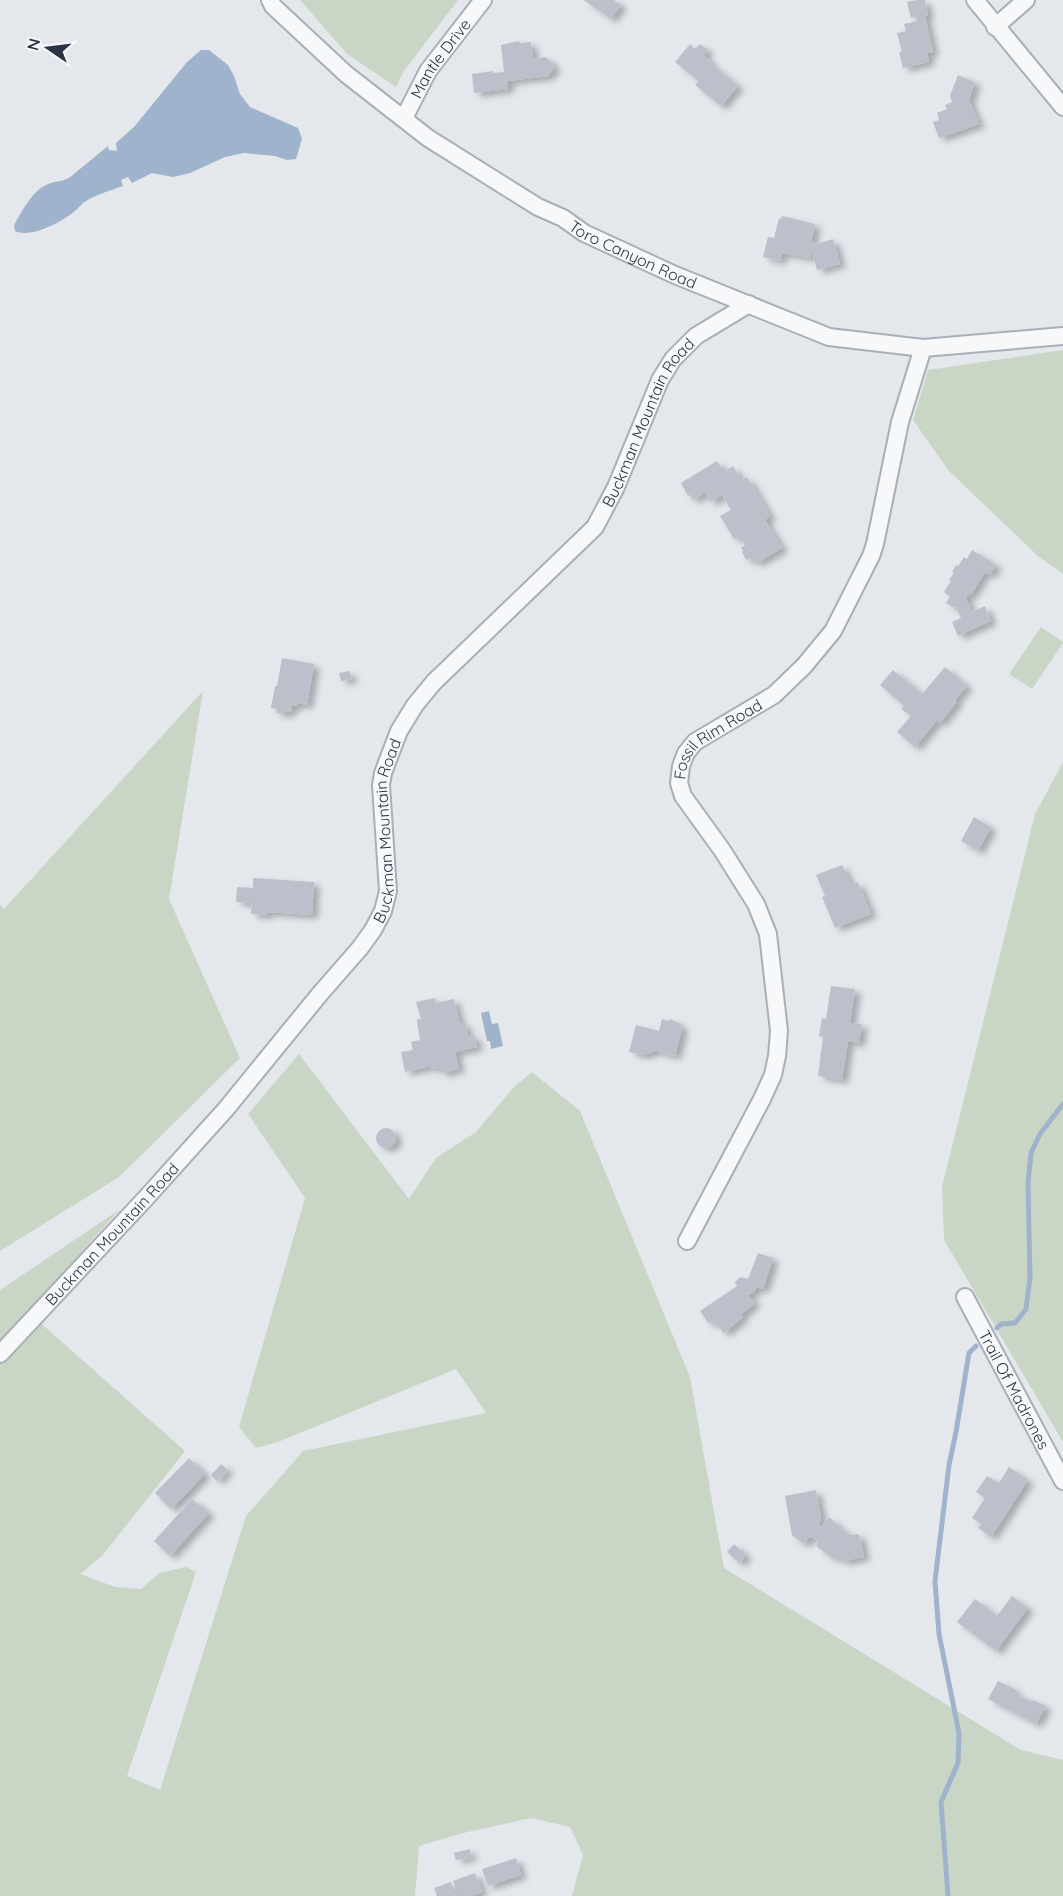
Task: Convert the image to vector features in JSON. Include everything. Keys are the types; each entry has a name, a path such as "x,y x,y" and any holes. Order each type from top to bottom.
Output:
{"street":[{"name":"Toro Canyon Road","path":"270,0 273,6 346,74 456,156 538,207 563,218 584,233 675,275 829,337 923,348 1063,336"},
{"name":"Mantle Drive","path":"404,118 429,71 483,0"},
{"path":"975,0 1063,107"},
{"path":"995,27 1026,0"},
{"name":"Buckman Mountain Road","path":"0,1354 226,1109 360,948 383,911 387,891 381,785 388,756 404,722 434,682 595,527 616,487 660,380 673,359 696,336 749,304"},
{"name":"Fossil Rim Road","path":"687,1241 765,1091 777,1056 779,1031 768,934 756,904 728,859 682,796 679,783 681,766 686,753 695,742 774,695 804,666 833,631 875,544 900,422 923,348"},
{"name":"Trail Of Madrones","path":"965,1297 1063,1481"}],"green space":[{"path":"300,0 458,0 404,71 396,87 347,54"},
{"path":"1063,350 1063,574 1038,556 949,471 913,420 928,370"},
{"path":"1041,627 1063,643 1032,689 1009,674"},
{"path":"203,691 169,899 240,1058 119,1177 0,1251 0,905 4,909"},
{"path":"1063,762 1063,1442 944,1240 942,1187 1035,814"},
{"path":"299,1054 409,1199 436,1158 476,1132 514,1087 532,1072 580,1111 690,1377 724,1568 1021,1750 1063,1760 1063,1896 572,1896 583,1855 570,1827 531,1818 463,1833 419,1846 415,1896 0,1896 0,1290 119,1210 28,1312 185,1451 102,1556 80,1574 115,1587 141,1589 159,1573 186,1567 196,1572 127,1776 160,1790 246,1516 303,1451 486,1413 456,1369 278,1442 256,1448 239,1427 305,1198 248,1114"}],"water":[{"path":"201,50 209,50 228,65 240,94 250,107 298,128 302,139 296,159 287,160 275,156 244,153 225,157 190,173 173,177 152,173 132,183 128,177 121,180 123,186 87,200 56,224 30,233 15,231 14,225 20,214 41,188 69,178 108,146 109,150 117,151 116,143 134,127 187,62"},
{"path":"489,1011 492,1024 498,1023 503,1046 491,1049 481,1013"}],"building":[{"path":"583,0 614,0 621,5 611,19"},
{"path":"925,0 928,15 925,16 933,52 927,53 929,62 903,68 897,33 906,31 904,24 917,21 916,17 911,18 907,2"},
{"path":"519,41 520,43 531,42 533,59 546,57 555,67 548,76 508,81 508,89 474,93 472,74 504,72 501,45"},
{"path":"690,44 695,49 700,44 708,50 703,55 738,86 721,106 695,85 699,81 675,62"},
{"path":"958,75 975,82 969,100 979,124 939,138 933,122 939,120 937,113 947,109 945,105 952,102 950,96"},
{"path":"782,216 815,224 811,242 817,244 833,239 840,264 817,270 811,254 810,258 782,253 780,261 763,257 768,237 774,238 779,218 781,219"},
{"path":"717,461 724,472 733,466 741,480 747,477 770,516 765,520 782,548 757,563 754,559 746,560 741,548 745,545 739,536 734,539 720,516 731,510 722,495 711,502 705,493 693,500 681,483"},
{"path":"972,550 996,565 990,575 985,572 971,595 965,596 972,612 985,606 991,621 958,636 952,622 961,618 955,606 954,608 946,603 950,597 944,592 951,581 949,580 956,565 958,566 964,557 967,559"},
{"path":"282,658 314,664 307,705 298,703 298,706 292,705 291,712 286,711 286,714 276,713 277,709 271,708"},
{"path":"945,667 967,686 940,723 937,720 915,747 897,732 911,716 901,709 904,706 880,685 893,670 922,694"},
{"path":"349,671 352,679 341,681 339,673"},
{"path":"974,817 991,827 978,851 961,841"},
{"path":"842,865 851,885 858,882 871,914 835,928 816,875"},
{"path":"253,878 314,882 312,915 267,912 267,915 251,914 252,903 236,902 237,887 253,888"},
{"path":"831,986 855,989 850,1023 862,1024 859,1043 848,1041 842,1080 818,1076 823,1037 819,1036 822,1018 826,1019"},
{"path":"435,998 436,1003 454,999 460,1024 465,1023 468,1036 474,1035 477,1047 455,1052 459,1069 442,1073 439,1067 432,1069 431,1066 405,1072 401,1052 413,1050 411,1042 420,1040 417,1019 421,1019 416,1002"},
{"path":"662,1019 669,1021 670,1019 681,1024 682,1029 675,1056 657,1050 644,1055 629,1052 636,1025 659,1031"},
{"path":"382,1128 390,1128 396,1134 396,1142 390,1148 382,1148 376,1142 376,1134"},
{"path":"758,1253 773,1258 763,1289 756,1287 754,1292 748,1295 755,1303 740,1315 743,1317 724,1333 714,1321 709,1324 700,1311 737,1286 735,1282 740,1277 748,1279"},
{"path":"189,1458 205,1474 171,1509 155,1493"},
{"path":"221,1464 228,1470 217,1481 211,1475"},
{"path":"1009,1467 1028,1480 991,1537 978,1528 981,1524 972,1518 985,1498 976,1492 987,1476 999,1483"},
{"path":"816,1490 821,1518 819,1524 822,1527 829,1517 849,1535 859,1534 864,1557 844,1561 836,1556 834,1559 816,1546 819,1542 810,1536 804,1544 792,1535 785,1496"},
{"path":"192,1499 209,1513 170,1556 154,1541"},
{"path":"734,1544 746,1555 739,1563 727,1552"},
{"path":"1012,1596 1028,1608 996,1651 957,1622 975,1599 997,1616"},
{"path":"998,1681 1016,1690 1015,1693 1032,1702 1033,1700 1046,1706 1036,1724 988,1699"},
{"path":"470,1849 471,1857 456,1860 454,1853"},
{"path":"516,1858 521,1875 488,1886 482,1869"},
{"path":"475,1873 482,1892 471,1896 458,1896 453,1881"},
{"path":"451,1882 456,1896 437,1896 434,1888"}],"waterway":[{"path":"997,1328 1001,1324 1015,1323 1026,1309 1030,1278 1028,1183 1031,1153 1040,1134 1063,1104"},
{"path":"948,1896 941,1802 958,1763 959,1733 939,1634 935,1581 949,1465 969,1353 976,1346"}]}
